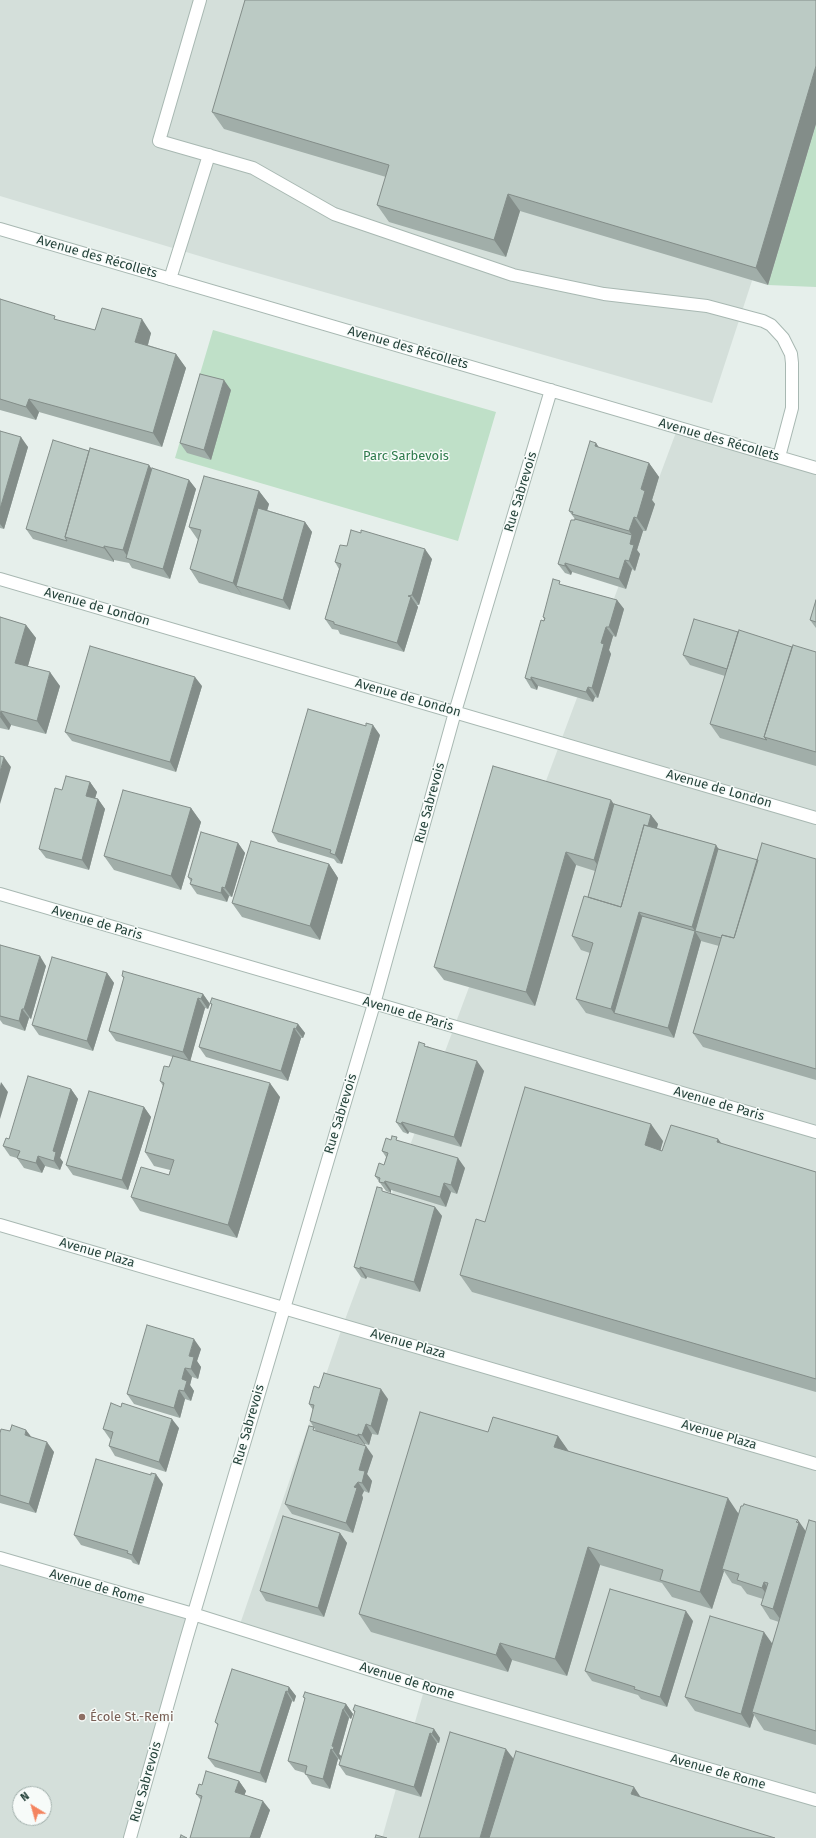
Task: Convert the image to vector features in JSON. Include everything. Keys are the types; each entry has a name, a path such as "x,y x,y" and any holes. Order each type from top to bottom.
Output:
{"street":[{"path":"200,0 159,141 253,168 334,214 513,275 604,294 707,306 763,321 771,325 783,338 789,350 792,363 792,408 779,457"},
{"path":"170,279 209,155"},
{"name":"Avenue des Récollets","path":"0,229 816,468"},
{"name":"Rue Sabrevois","path":"130,1838 193,1614 374,1004 455,712 551,390"},
{"name":"Avenue de London","path":"0,579 816,818"},
{"name":"Avenue de Paris","path":"0,894 816,1132"},
{"name":"Avenue Plaza","path":"0,1225 816,1464"},
{"name":"Avenue de Rome","path":"0,1558 193,1614 426,1687 816,1800"}],"shaded area":[{"path":"0,0 816,0 816,85 712,403 226,264 0,196"},
{"path":"678,427 816,468 816,1838 382,1838 425,1687 238,1630 343,1325"},
{"name":"École St.-Remi","path":"0,1559 193,1614 130,1838 0,1838"}],"green space":[{"path":"816,124 816,287 768,285"},
{"name":"Parc Sarbevois","path":"213,330 496,412 458,541 175,458"}],"building":[{"path":"245,0 816,0 816,66 756,268 508,194 494,240 377,205 389,165 212,112"},
{"path":"0,299 55,316 54,319 95,330 102,308 142,319 135,342 176,354 153,433 29,399 26,407 0,399"},
{"path":"200,374 224,380 204,450 180,443"},
{"path":"0,431 21,437 0,509"},
{"path":"53,440 89,451 65,537 67,541 26,529"},
{"path":"590,441 596,443 595,446 649,463 641,489 645,491 637,518 634,517 629,531 572,514 573,512 569,511"},
{"path":"90,448 149,465 123,550 104,546 104,548 65,537"},
{"path":"152,468 189,480 163,569 126,558"},
{"path":"204,476 259,491 233,583 190,569 201,530 189,527"},
{"path":"258,508 305,522 283,600 236,586"},
{"path":"575,519 632,535 630,544 634,545 629,561 625,560 619,579 565,563 565,566 558,564 571,520"},
{"path":"351,530 361,533 361,530 425,549 412,595 408,596 411,597 397,643 334,624 334,622 325,619 341,564 335,562 340,545 347,546"},
{"path":"553,579 560,581 559,584 617,600 609,627 606,627 601,643 604,644 592,688 588,687 586,692 531,677 531,680 525,678 541,620 544,621 545,618 543,617"},
{"path":"816,600 816,622 810,620"},
{"path":"0,617 26,625 15,663 50,672 37,721 1,711 0,715"},
{"path":"694,619 738,632 727,669 683,655"},
{"path":"739,630 792,647 764,737 767,740 710,724"},
{"path":"793,645 816,652 816,752 764,737"},
{"path":"90,646 195,677 170,762 65,732"},
{"path":"308,709 366,726 366,723 373,725 335,855 330,853 331,850 272,832"},
{"path":"0,756 4,757 0,772"},
{"path":"493,766 611,800 594,860 566,852 526,992 434,967"},
{"path":"66,776 90,782 86,796 98,799 82,860 39,849 55,788 62,790"},
{"path":"123,790 191,808 171,876 104,856"},
{"path":"614,804 651,815 648,826 644,825 621,907 588,897"},
{"path":"644,825 716,845 692,927 639,912 611,1009 576,999 593,943 572,936 584,896 621,907"},
{"path":"201,832 238,843 225,888 222,887 221,893 190,884 192,879 188,877"},
{"path":"251,841 329,864 310,926 232,903"},
{"path":"762,843 816,859 816,1069 693,1033 722,935 734,938"},
{"path":"718,849 758,860 734,938 722,935 721,938 695,931"},
{"path":"642,916 695,931 668,1028 614,1013"},
{"path":"0,945 40,956 19,1021 0,1016"},
{"path":"52,957 107,973 87,1041 32,1025"},
{"path":"123,971 203,994 201,999 198,998 183,1052 109,1031 124,977 122,976"},
{"path":"212,998 298,1024 296,1029 294,1028 281,1071 199,1047 212,1004 210,1003"},
{"path":"419,1042 425,1044 424,1046 477,1061 454,1137 402,1122 401,1124 396,1122"},
{"path":"173,1056 270,1083 228,1225 131,1197 141,1167 169,1175 174,1160 145,1152 164,1083 160,1081 164,1066 169,1067"},
{"path":"28,1076 71,1089 53,1151 56,1152 54,1161 38,1156 36,1163 17,1158 20,1151 3,1146 6,1138 9,1139"},
{"path":"525,1087 651,1124 645,1145 662,1151 671,1125 718,1139 717,1142 816,1172 816,1379 460,1275 476,1219 485,1222"},
{"path":"89,1091 144,1107 122,1180 66,1165"},
{"path":"392,1136 397,1137 396,1140 458,1158 451,1185 444,1183 440,1197 385,1181 384,1183 379,1182 380,1178 375,1176 379,1163 384,1165 388,1153 382,1151 386,1138 391,1140"},
{"path":"377,1187 382,1188 382,1191 435,1207 414,1282 360,1267 360,1269 354,1267"},
{"path":"147,1325 194,1339 189,1356 194,1357 191,1369 185,1368 182,1379 187,1381 184,1391 179,1390 174,1408 127,1394"},
{"path":"324,1373 381,1389 371,1426 366,1424 362,1435 358,1434 358,1436 310,1421 314,1405 309,1404 314,1386 319,1388"},
{"path":"111,1403 121,1407 122,1403 172,1419 159,1462 109,1446 113,1432 103,1429"},
{"path":"420,1412 488,1432 493,1417 558,1436 554,1447 728,1498 700,1592 660,1580 663,1570 588,1547 555,1659 500,1643 496,1655 359,1614"},
{"path":"12,1425 26,1430 25,1435 47,1442 29,1504 0,1495 0,1433 1,1429 10,1431"},
{"path":"309,1426 314,1427 313,1430 366,1446 359,1470 365,1471 362,1483 358,1482 354,1487 357,1488 346,1523 285,1504"},
{"path":"96,1459 151,1475 151,1473 156,1474 132,1555 127,1553 128,1551 74,1535"},
{"path":"744,1504 798,1520 796,1522 799,1523 773,1609 761,1605 768,1583 764,1582 762,1588 737,1580 739,1574 722,1569 741,1506"},
{"path":"283,1516 340,1533 318,1608 260,1591"},
{"path":"809,1520 816,1522 816,1731 752,1712"},
{"path":"610,1589 686,1611 660,1697 634,1689 635,1687 585,1671"},
{"path":"710,1616 764,1632 741,1714 685,1697"},
{"path":"232,1669 289,1687 288,1692 286,1691 260,1773 208,1758 218,1724 215,1722"},
{"path":"305,1692 346,1704 343,1709 332,1746 334,1747 333,1750 331,1749 323,1779 305,1774 307,1766 288,1761 305,1698 303,1697"},
{"path":"355,1705 434,1729 432,1734 430,1733 414,1787 339,1765 355,1711 353,1710"},
{"path":"450,1732 506,1749 480,1838 419,1838"},
{"path":"516,1751 634,1787 631,1794 775,1838 489,1838"},
{"path":"206,1771 239,1781 235,1792 263,1801 250,1838 190,1838 202,1796 196,1794 199,1784 202,1785"},
{"path":"181,1835 187,1838 180,1838"},
{"path":"376,1835 387,1838 375,1838"}],"place":[{"name":"École St.-Remi","path":"82,1717"}]}
